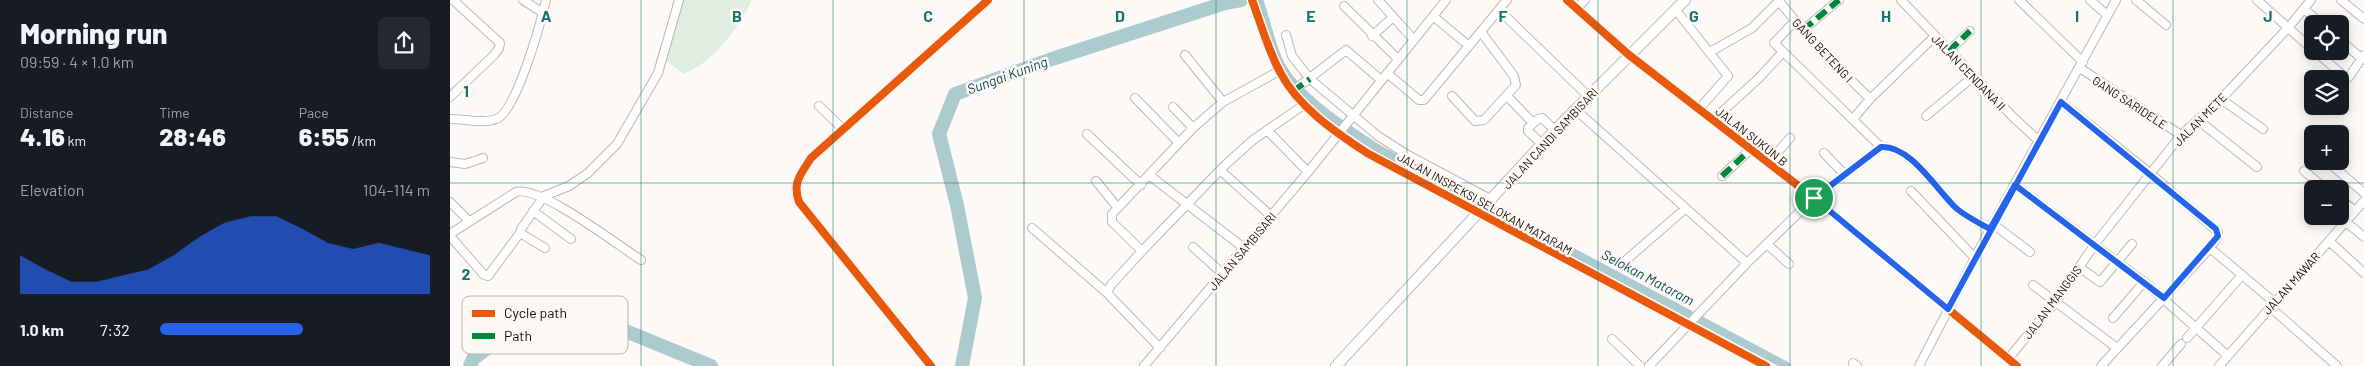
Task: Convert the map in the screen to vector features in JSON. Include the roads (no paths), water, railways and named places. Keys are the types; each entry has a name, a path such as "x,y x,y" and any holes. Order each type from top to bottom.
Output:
{"street":[{"path":"450,97 500,48 500,43 453,0"},
{"path":"523,0 543,13"},
{"path":"450,118 494,120 502,115 514,99 546,0"},
{"path":"641,260 544,196 524,189 516,192 450,235 486,276 520,233 544,196 569,186 588,173 617,144 658,73 679,0"},
{"path":"931,366 799,202 795,190 797,180 811,158 842,128 988,0"},
{"name":"JALAN INSPEKSI SELOKAN MATARAM","path":"1252,0 1279,71 1305,104 1367,153 1691,323 1766,366"},
{"path":"1378,0 1392,18 1414,40"},
{"path":"1340,133 1446,0"},
{"path":"1387,73 1419,100 1424,100 1507,0"},
{"name":"JALAN SUKUN B","path":"1567,0 1629,55 1814,198 2017,366"},
{"path":"1576,8 1585,0"},
{"name":"JALAN CANDI SAMBISARI","path":"1336,366 1555,130 1685,0"},
{"path":"1710,52 1752,28 1779,0"},
{"name":"GANG BETENG I","path":"1779,0 1828,59 1870,99"},
{"path":"1803,30 1839,0"},
{"name":"GANG SARIDELE","path":"2019,0 2081,65 2181,136"},
{"path":"2090,0 2107,15"},
{"path":"1919,366 1992,226 2116,0"},
{"path":"2136,0 2166,25"},
{"path":"2256,0 2304,42"},
{"name":"JALAN METE","path":"2095,244 2181,136 2221,99 2288,28 2311,0"},
{"path":"2341,0 2364,19"},
{"name":"JALAN CENDANA II","path":"1905,2 1934,36 2013,117 2039,140"},
{"path":"1344,6 1372,36 1398,59"},
{"path":"1675,9 1728,77 1699,109"},
{"path":"2304,9 2311,15"},
{"path":"1499,10 1589,97"},
{"path":"1433,16 1469,46"},
{"path":"1372,36 1392,18"},
{"path":"1795,21 1774,41 1783,52 1881,147 1890,148 1905,156 1956,208 1992,226 2030,252"},
{"path":"1949,51 1970,31"},
{"path":"1452,96 1478,122 1484,120 1516,85 1516,80 1481,32"},
{"path":"1286,35 1292,56 1307,82 1351,118 1406,154 1491,201"},
{"path":"1853,119 1870,99 1934,36"},
{"path":"2325,60 2346,78 2363,57 2349,47"},
{"path":"1294,90 1307,82 1346,50 1381,80"},
{"path":"1713,120 1759,78 1783,52"},
{"path":"1185,55 1223,102"},
{"path":"2357,66 2364,72"},
{"path":"1142,251 1112,222 1111,217 1178,142 1193,128 1223,102 1279,71"},
{"path":"1926,116 1974,76"},
{"path":"1506,96 1533,123"},
{"path":"1135,98 1178,142"},
{"path":"2221,99 2263,129"},
{"path":"2061,102 2216,229 2218,236 2210,248 2101,366"},
{"path":"1107,293 1111,285 1142,251 1220,170 1267,130 1305,104"},
{"path":"819,106 842,128"},
{"path":"1173,107 1193,128"},
{"path":"1576,110 1747,263"},
{"path":"1542,144 1528,131 1533,123 1542,118 1555,130"},
{"path":"2198,120 2257,167"},
{"path":"1267,130 1308,172"},
{"name":"JALAN SAMBISARI","path":"1144,366 1340,133"},
{"path":"1087,134 1141,184"},
{"path":"1768,162 1790,138"},
{"path":"1649,366 1747,263 1814,198 1881,147"},
{"path":"1722,176 1751,149"},
{"path":"1824,153 1845,175"},
{"path":"450,162 466,164 483,158"},
{"path":"1220,170 1270,215"},
{"path":"2337,170 2364,193"},
{"path":"2304,171 2315,180"},
{"path":"1149,175 1188,203 1244,248"},
{"path":"1096,181 1118,208"},
{"path":"2015,185 2164,298 2228,356"},
{"path":"1911,191 1975,258"},
{"name":"JALAN MAWAR","path":"2349,218 2364,201"},
{"path":"450,202 469,222"},
{"path":"2349,206 2355,211"},
{"path":"1625,261 1686,208"},
{"path":"534,211 571,239"},
{"name":"JALAN MAWAR","path":"2219,366 2343,225"},
{"path":"2349,225 2364,238"},
{"path":"1032,228 1107,293 1160,348"},
{"path":"520,233 545,248"},
{"path":"2329,242 2364,273"},
{"path":"1767,244 1789,264"},
{"name":"JALAN MANGGIS","path":"2008,359 2056,301 2095,244"},
{"path":"2078,267 2100,282 2132,244"},
{"path":"1193,247 1223,274"},
{"path":"2210,248 2242,275 2337,366"},
{"path":"2187,338 2242,275"},
{"path":"2113,318 2144,282"},
{"path":"2033,286 2056,301 2117,348"},
{"path":"1612,339 1640,366"},
{"path":"2162,366 2181,344"}],"waterway":[{"name":"Sungai Kuning","path":"962,366 975,298 957,205 939,134 955,94 1052,59 1225,3 1241,0"},
{"name":"Selokan Mataram","path":"1259,0 1271,40 1280,63 1288,75 1310,99 1353,132 1379,149 1787,366"},
{"name":"Sungai Kuning","path":"628,332 711,366"},
{"name":"Sungai Kuning","path":"470,366 473,359 480,354"}]}
